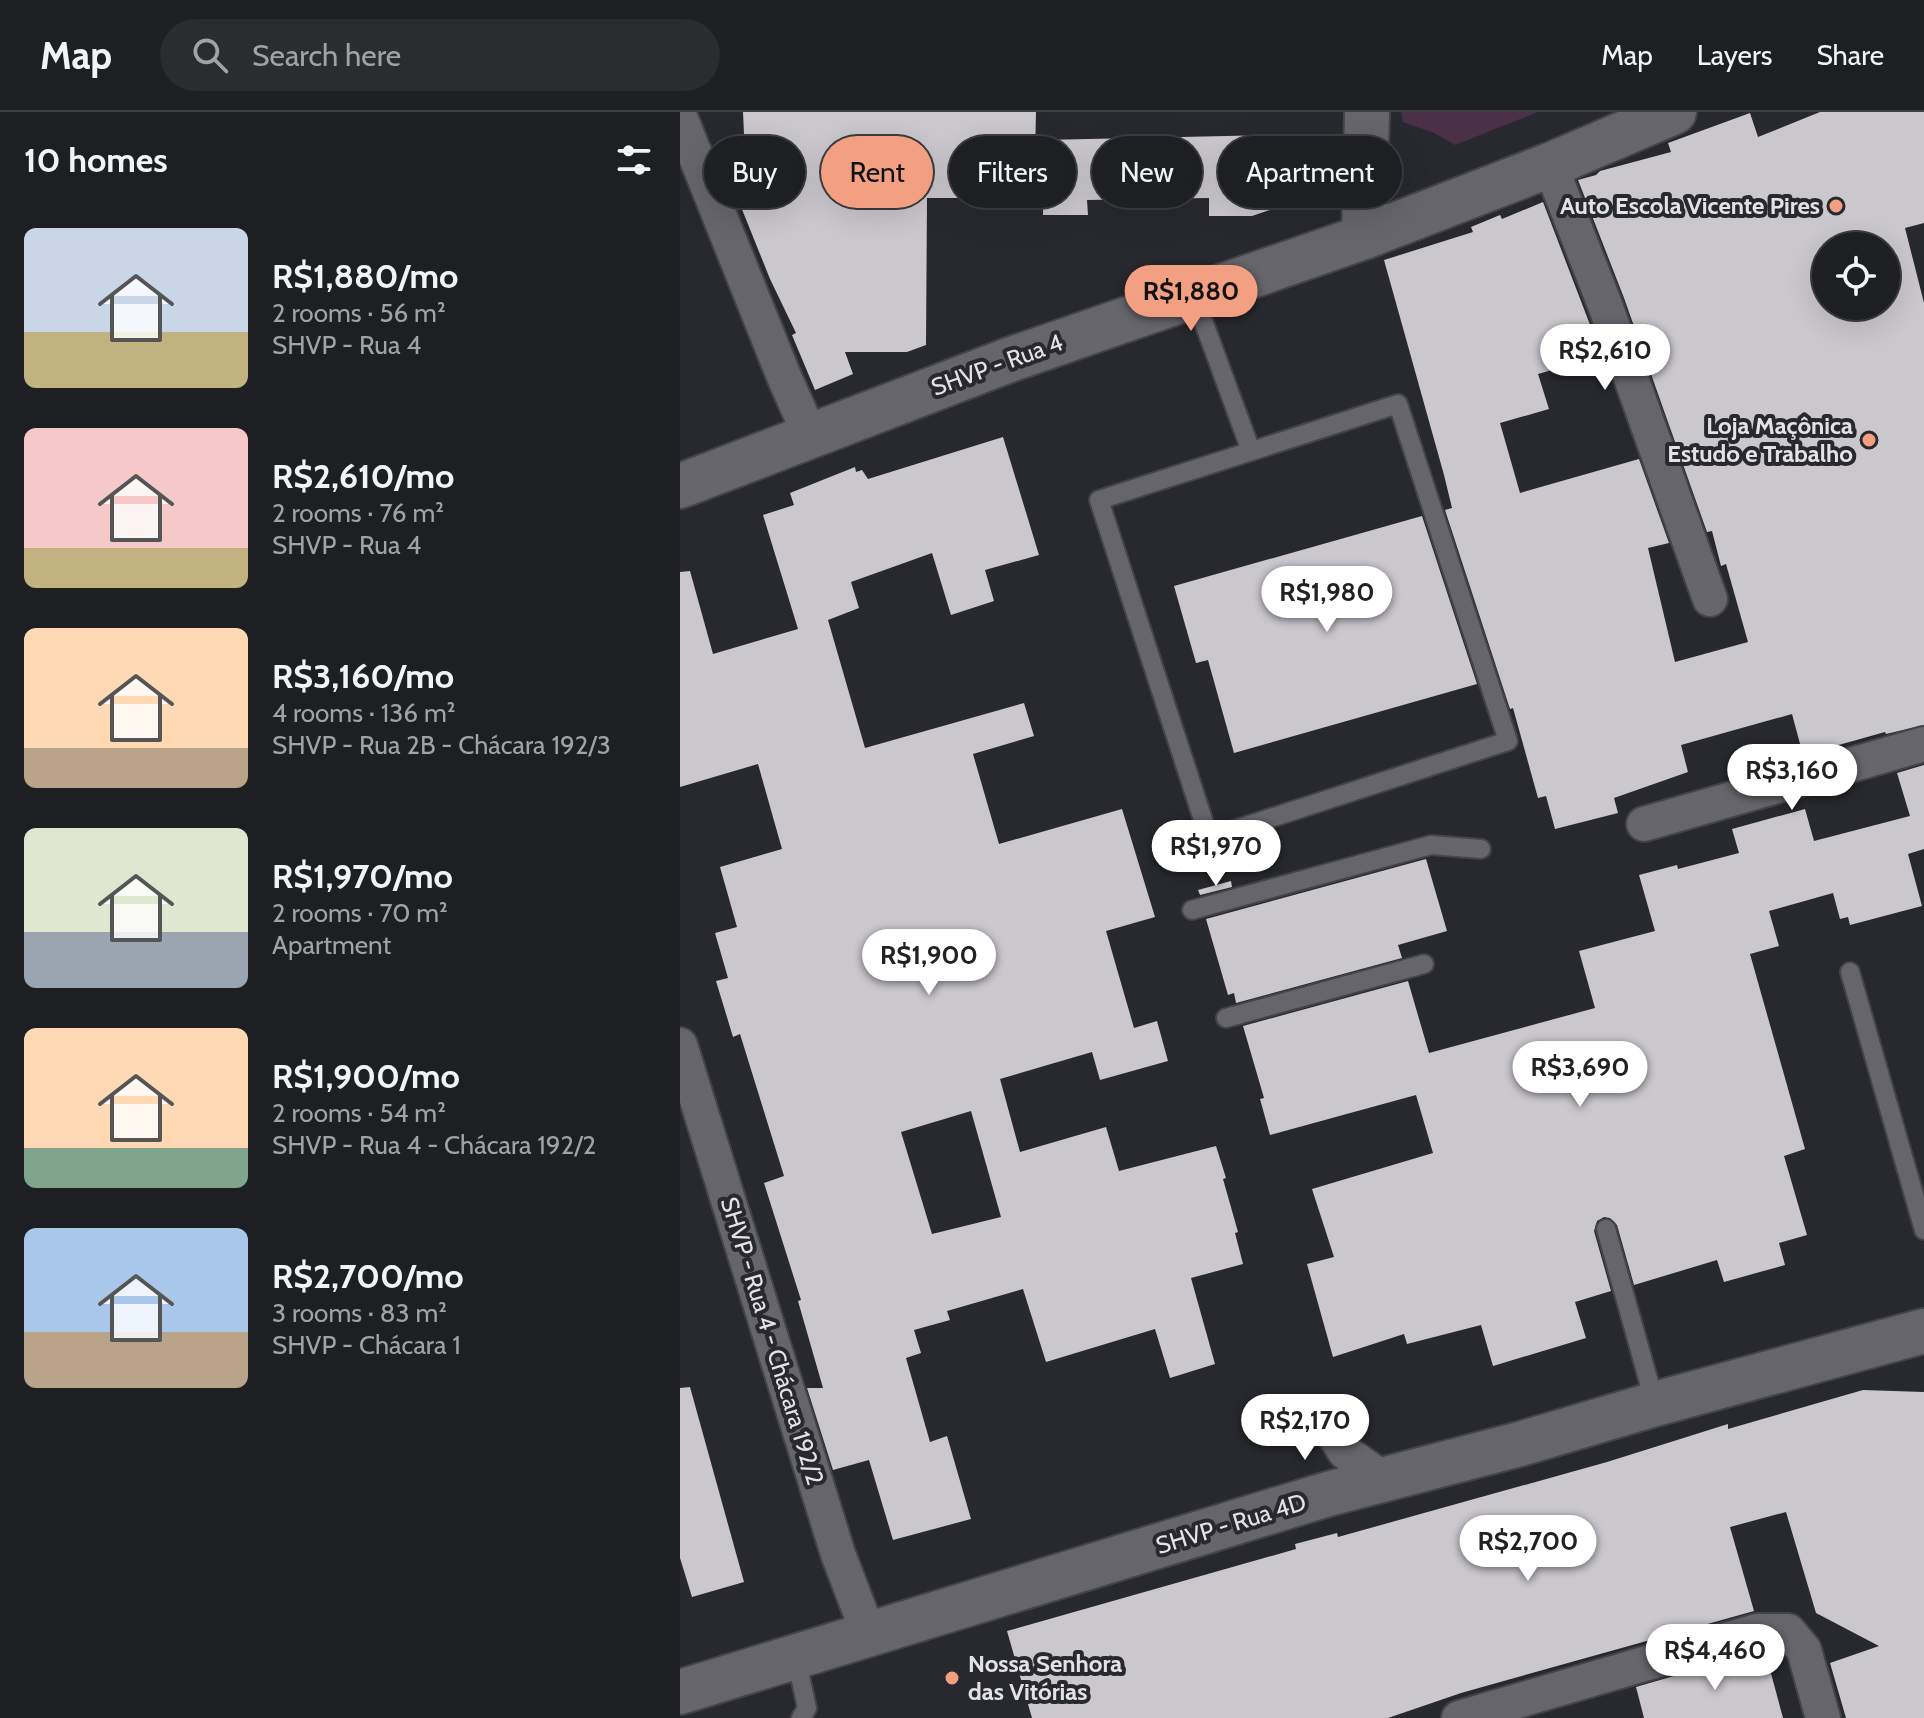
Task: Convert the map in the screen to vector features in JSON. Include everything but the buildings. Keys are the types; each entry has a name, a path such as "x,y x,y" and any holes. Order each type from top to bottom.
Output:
{"street":[{"path":"1364,237 1367,112"},
{"name":"SHVP - Rua 4","path":"680,486 1009,360 1364,237 1550,165 1674,112"},
{"path":"680,117 810,435"},
{"path":"1550,165 1605,305 1710,599"},
{"path":"1644,824 1924,744"},
{"name":"SHVP - Rua 4 - Chácara 192/2","path":"680,1045 838,1554 869,1635"},
{"name":"SHVP - Rua 4D","path":"680,1692 1328,1494 1520,1444 1924,1331"},
{"path":"1328,1494 1336,1456 1332,1431 1345,1452 1385,1480"},
{"path":"1459,1718 1757,1631 1788,1631 1804,1650 1823,1718"}],"lane":[{"path":"1194,296 1251,451"},
{"path":"1398,404 1508,741 1209,838 1099,500 1251,451 1398,404"},
{"path":"1192,910 1431,845 1481,849"},
{"path":"1226,1018 1424,964"},
{"path":"1850,972 1924,1230"},
{"path":"1606,1229 1655,1404"},
{"path":"796,1658 807,1708 801,1718"}],"shaded area":[{"path":"1401,112 1538,112 1455,145 1434,133 1403,122"}],"place":[{"name":"Auto Escola Vicente Pires","path":"1836,206"},
{"name":"Loja Maçônica Estudo e Trabalho","path":"1869,440"},
{"name":"Nossa Senhora das Vitórias","path":"952,1678"}]}
